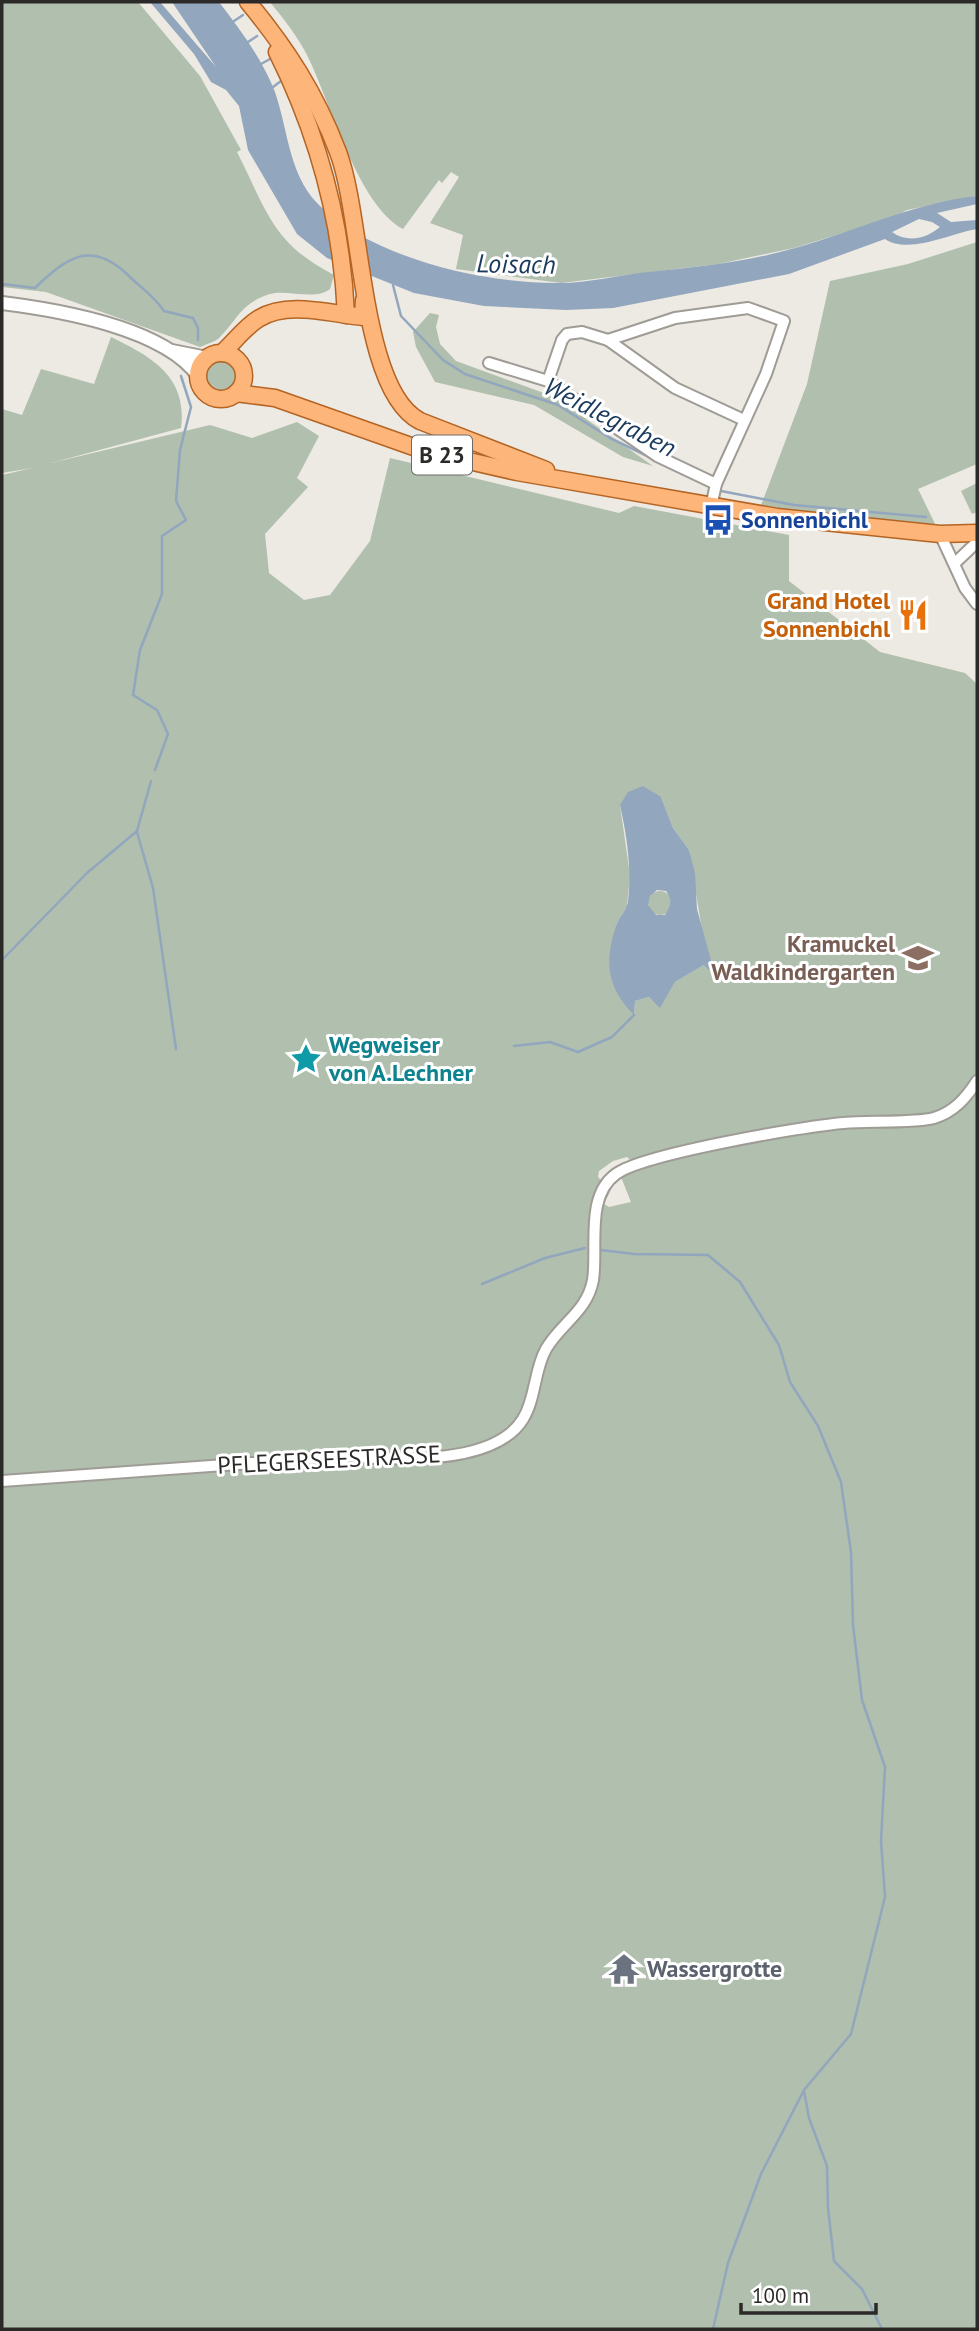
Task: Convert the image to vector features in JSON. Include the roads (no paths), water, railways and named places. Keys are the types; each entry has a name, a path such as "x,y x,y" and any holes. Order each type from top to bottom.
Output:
{"main road":[{"name":"B 23","path":"252,6 299,97 332,203 346,315 363,317 364,280"},
{"name":"B 23","path":"252,6 286,47 339,153 354,213 379,361 394,398 408,415 573,481"},
{"path":"313,312 335,300 343,275"},
{"path":"248,327 242,368 243,382 236,393 222,399 212,397 204,391 199,377 202,365 215,356 248,327 259,318 281,310 346,315"},
{"path":"215,356 242,368"},
{"name":"B 23","path":"242,368 275,398"},
{"name":"B 23","path":"236,393 275,398 425,451 573,481 711,507 831,524 940,534 977,533"}],"street":[{"path":"2,303 83,318 172,351 215,356"},
{"path":"608,340 675,318 747,308 784,321 770,363 716,484 711,507"},
{"path":"548,382 562,340 567,334 582,332 608,340 675,388 744,420"},
{"path":"172,351 199,377"},
{"path":"489,363 548,382 657,456 716,484"},
{"path":"940,534 965,588 977,604"},
{"path":"954,563 977,542"},
{"name":"PFLEGERSEESTRASSE","path":"2,1481 348,1456 394,1460 422,1458 486,1446 513,1430 522,1420 545,1351 577,1315 587,1298 593,1275 598,1203 614,1175 627,1168 687,1152 813,1128 852,1122 933,1119 962,1103 976,1083"}],"water":[{"path":"150,2 160,2 216,67 172,2 219,2 249,43 268,76 278,101 294,163 308,192 318,204 341,223 368,239 398,253 464,273 498,279 570,283 722,263 777,253 908,211 977,196 977,204 937,213 951,222 977,220 977,229 918,244 906,245 885,239 789,274 613,308 566,310 484,306 414,293 327,258 297,234 248,150 239,106 226,90 211,82 194,54","holes":["919,219 940,227 923,237 904,238 892,232"]},
{"path":"643,786 661,797 673,828 689,850 695,873 697,909 712,964 710,971 704,965 675,982 660,1008 649,997 635,1001 634,1015 613,984 609,963 616,926 628,902 628,853 620,805 628,792","holes":["657,890 666,891 670,900 669,908 665,915 656,915 648,905 650,896"]}],"waterway":[{"path":"234,21 243,15"},
{"path":"248,42 257,36"},
{"path":"261,64 270,59"},
{"path":"273,87 281,81"},
{"path":"2,284 35,288 58,268 80,256 103,258 129,276 152,296 164,311 193,318 198,328 198,340"},
{"name":"Weidlegraben","path":"393,285 401,316 443,360 465,374 558,405 610,438 699,481"},
{"path":"155,770 168,734 157,710 133,695 140,650 162,594 162,536 186,520 176,501 180,450 191,407 181,376"},
{"name":"Weidlegraben","path":"721,491 794,505 926,517"},
{"path":"2,960 87,873 137,831 151,781"},
{"path":"137,832 153,888 176,1049"},
{"path":"514,1046 550,1042 578,1052 612,1037 634,1015"},
{"path":"482,1284 545,1258 585,1248"},
{"path":"601,1250 634,1254 708,1255 740,1282 779,1345 790,1382 818,1426 841,1482 851,1552 853,1625 862,1700 885,1767 881,1841 885,1897 851,2034 804,2090 761,2174 728,2263 713,2329"},
{"path":"804,2091 809,2118 827,2166 834,2261 862,2289 882,2329"}],"place":[{"name":"Sonnenbichl","path":"718,520"},
{"name":"Grand Hotel Sonnenbichl","path":"913,615"},
{"name":"Kramuckel Waldkindergarten","path":"918,958"},
{"name":"Wegweiser von A.Lechner","path":"306,1059"},
{"name":"Wassergrotte","path":"624,1969"}],"water label":[{"name":"Loisach","path":"516,264"}]}
